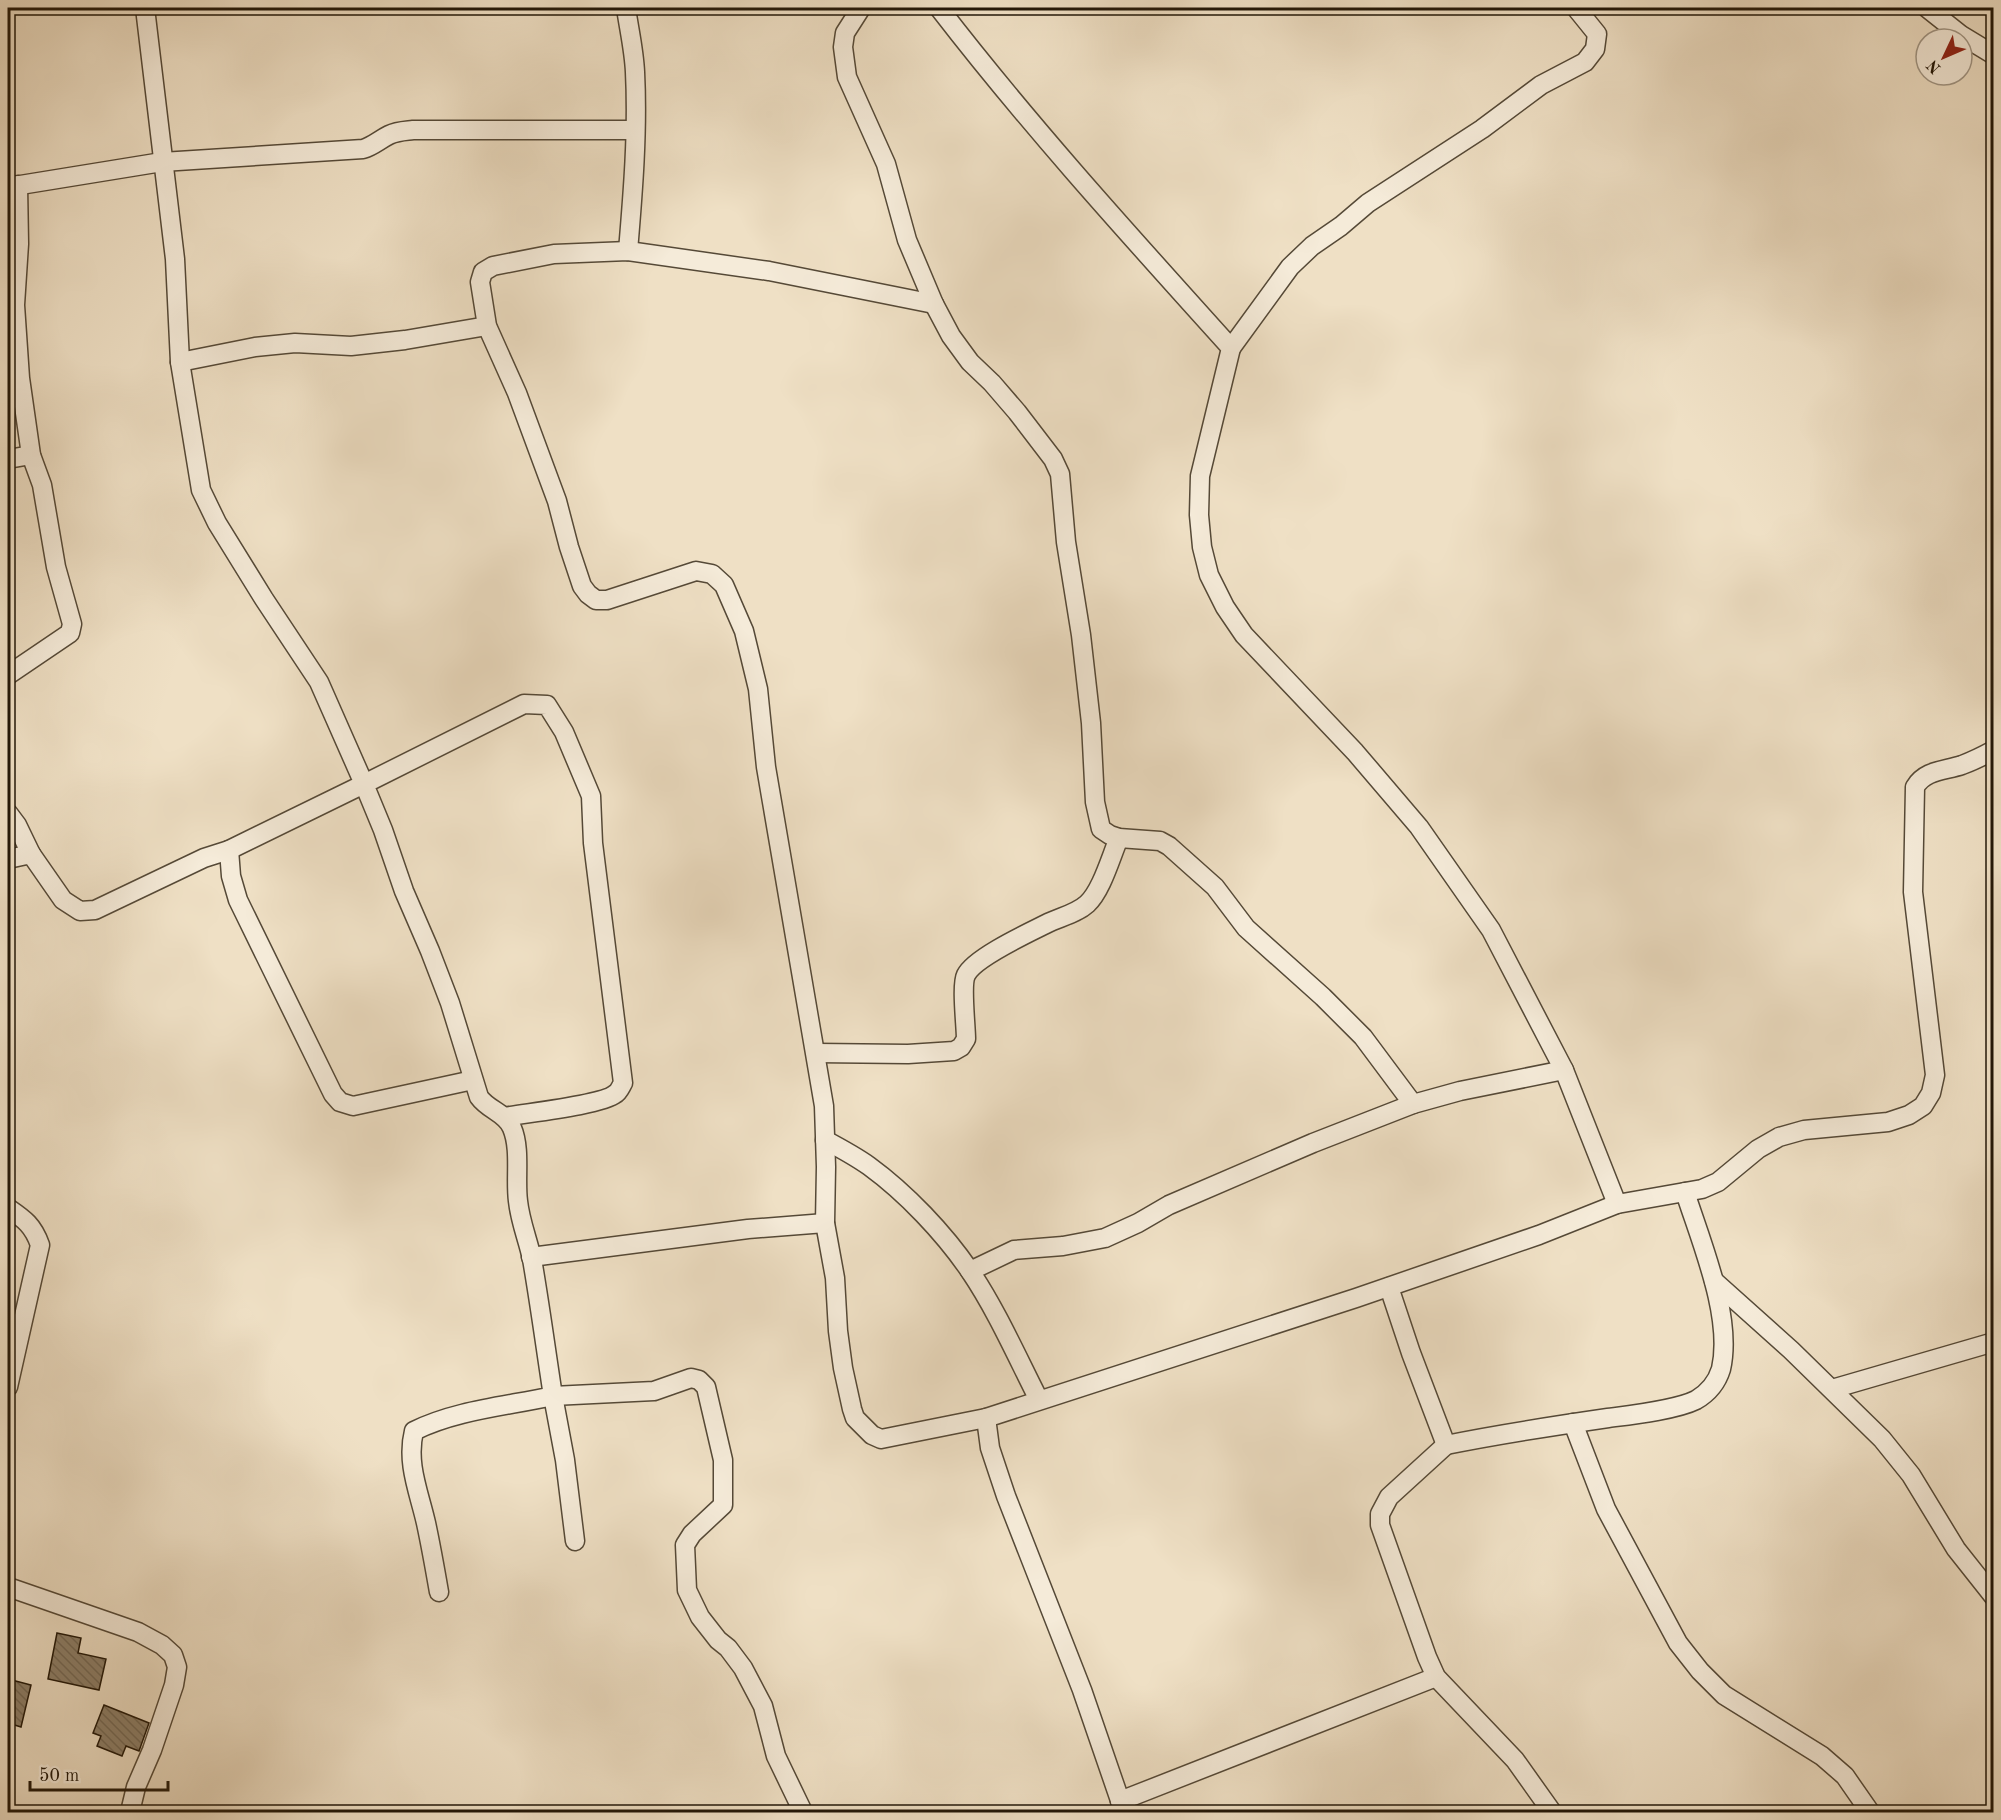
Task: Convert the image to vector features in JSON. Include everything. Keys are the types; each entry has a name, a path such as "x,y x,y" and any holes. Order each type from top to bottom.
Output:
{"street":[{"path":"145,8 175,259 180,362 201,490 264,599 319,682 383,830 404,891 430,951 450,1003 479,1097 483,1103 504,1117 512,1127 517,1160 518,1201 531,1257 553,1396 566,1460 575,1541"},
{"path":"626,8 635,70 633,197 628,251"},
{"path":"861,8 845,33 844,60 847,77 886,164 907,240 934,304 951,336 970,362 1017,412 1053,459 1060,474 1066,542 1081,635 1091,723 1095,802 1101,829 1110,836 1119,838 1160,841 1169,846 1215,886 1246,928 1323,997 1363,1037 1413,1104"},
{"path":"939,8 1118,222 1231,348"},
{"path":"1576,8 1597,34 1595,49 1585,62 1541,85 1482,129 1368,202 1341,226 1312,246 1290,267 1231,348 1200,476 1198,515 1202,547 1209,575 1225,607 1244,635 1354,752 1419,827 1491,930 1564,1070 1617,1204"},
{"path":"1927,8 1961,35 1994,55"},
{"path":"8,675 70,633 72,629 56,567 42,485 31,455 20,378 15,305 19,244 13,186 162,162 363,149 375,146 386,136 398,131 635,130"},
{"path":"934,304 769,271 628,251 554,254 493,266 483,272 480,282 487,326 529,425 557,501 568,547 582,586 588,594 596,600 607,600 696,571 712,574 724,585 744,630 758,689 766,767 824,1106 825,1223 835,1278 843,1368 855,1418 872,1435 881,1438 986,1418 1389,1287 1539,1235 1617,1204 1702,1190 1718,1182 1758,1149 1779,1137 1804,1130 1888,1122 1910,1115 1923,1106 1931,1093 1935,1075 1913,892 1915,787 1925,775 1963,765 1994,750"},
{"path":"180,362 255,347 295,343 351,346 405,340 487,326"},
{"path":"8,459 31,455"},
{"path":"8,813 17,825 31,854 63,900 80,911 95,910 204,858 229,850 524,704 547,705 564,732 591,796 593,843 623,1083 616,1094 594,1102 504,1117"},
{"path":"816,1053 908,1054 954,1051 962,1047 966,1039 965,976 972,967 995,951 1046,924 1081,909 1089,902 1095,894 1119,838"},
{"path":"229,850 231,876 238,900 333,1094 340,1102 353,1106 473,1080"},
{"path":"8,859 31,854"},
{"path":"970,1271 1014,1250 1063,1246 1105,1238 1169,1205 1313,1143 1413,1104 1460,1091 1564,1070"},
{"path":"825,1140 868,1165 913,1204 970,1271 996,1315 1040,1400"},
{"path":"1552,1812 1515,1760 1436,1677 1380,1525 1380,1514 1389,1497 1446,1445 1654,1411 1694,1401 1707,1393 1717,1379 1721,1368 1723,1324 1714,1281 1685,1192"},
{"path":"8,1208 25,1220 35,1231 40,1245 8,1387"},
{"path":"531,1257 748,1229 825,1223"},
{"path":"1714,1281 1832,1389 1882,1439 1911,1475 1956,1549 1994,1598"},
{"path":"1389,1287 1446,1445"},
{"path":"1832,1389 1994,1342"},
{"path":"439,1592 434,1560 411,1463 410,1446 414,1431 461,1414 553,1396 654,1391 691,1378 699,1380 706,1387 723,1460 723,1505 692,1534 685,1545 687,1590 700,1617 718,1640 728,1648 758,1696 763,1706 776,1756 803,1812"},
{"path":"986,1418 990,1448 1006,1496 1082,1690 1122,1807 1436,1677"},
{"path":"1573,1423 1606,1509 1678,1643 1700,1671 1724,1695 1822,1756 1845,1776 1870,1812"},
{"path":"8,1587 138,1632 173,1654 177,1667 174,1685 152,1750 136,1787 130,1812"}],"building":[{"path":"57,1633 81,1638 78,1653 106,1659 99,1690 48,1679"},
{"path":"8,1679 31,1685 21,1727 8,1723"},
{"path":"104,1705 149,1723 139,1751 126,1746 122,1756 97,1746 101,1736 93,1733"}]}
